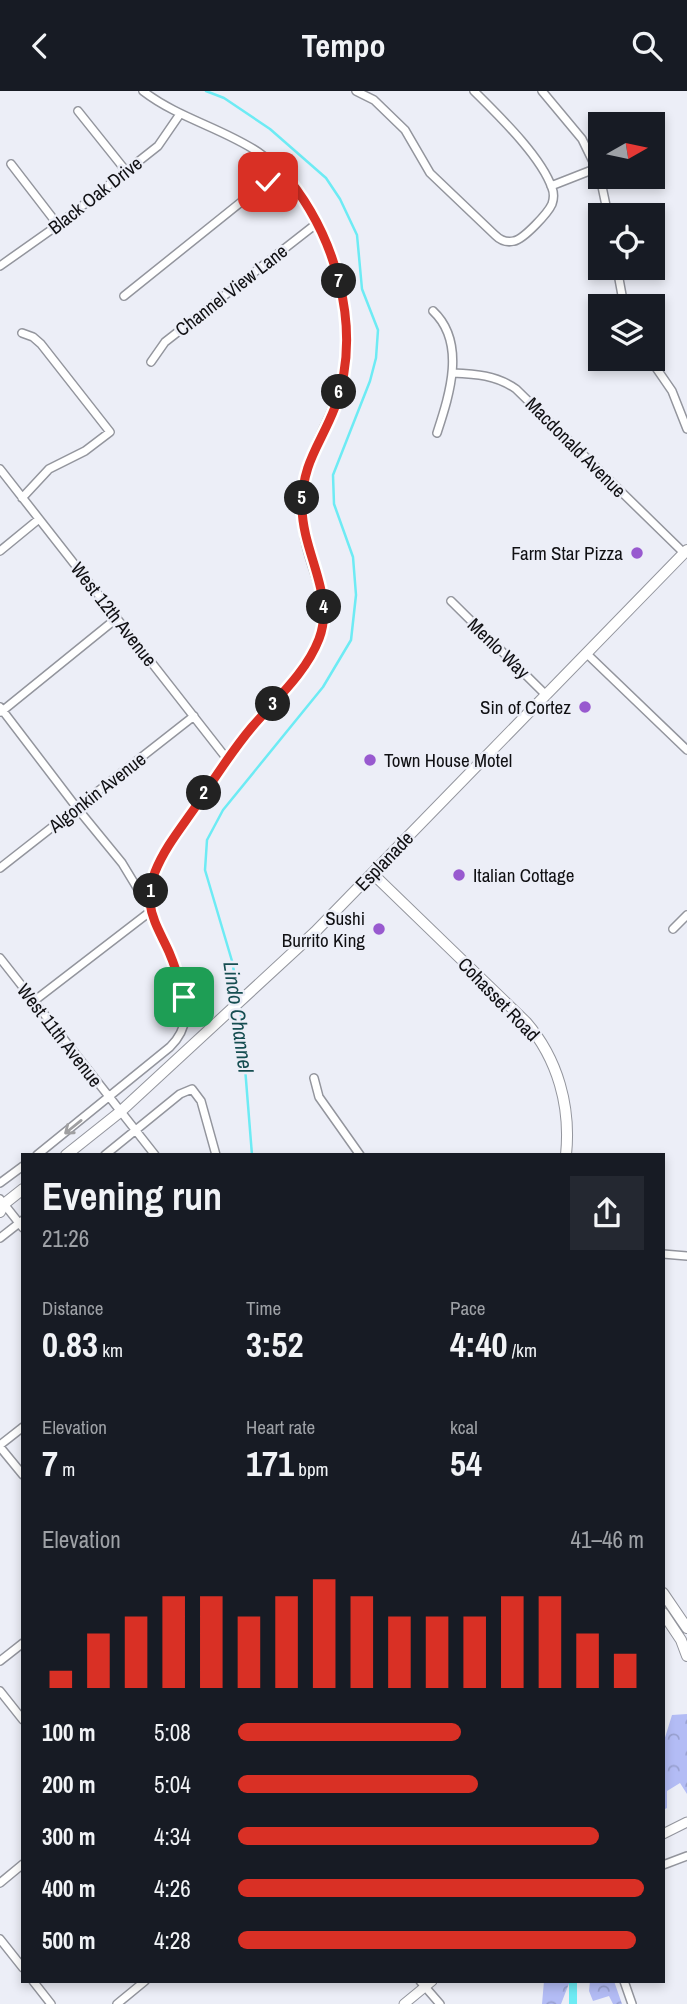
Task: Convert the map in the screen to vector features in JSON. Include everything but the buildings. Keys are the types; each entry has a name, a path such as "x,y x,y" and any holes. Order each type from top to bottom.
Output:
{"main road":[{"name":"Esplanade","path":"69,1153 120,1112 201,1040 373,874 685,552"},
{"name":"Cohasset Road","path":"373,874 537,1036 552,1062 563,1094 568,1134 566,1153"},
{"path":"1,1205 21,1190"},
{"path":"665,1596 687,1628"},
{"path":"665,1616 686,1650"}],"street":[{"path":"39,1153 179,1038 185,1026 186,1008 181,986 151,911 153,878 163,855 227,759 306,663 318,641 324,622 323,594 304,536 303,486 309,459 338,397 345,365 345,321 340,282 332,258 298,191 281,170 251,147 180,114 144,91"},
{"path":"356,91 377,103 405,130 430,173 502,241 511,242 519,239 548,209 554,199 551,185 533,156 474,91"},
{"path":"542,91 582,139 588,151"},
{"path":"78,111 126,171"},
{"name":"Black Oak Drive","path":"0,266 58,225 158,146 180,114"},
{"path":"11,164 58,225"},
{"path":"124,296 281,170"},
{"path":"551,185 588,171"},
{"name":"Channel View Lane","path":"151,362 165,342 316,224"},
{"path":"433,311 448,332 452,373 447,403 437,433"},
{"path":"22,333 41,344 110,432 85,451 47,471 22,498"},
{"path":"658,371 672,391 687,429"},
{"name":"Macdonald Avenue","path":"452,373 487,376 516,389 685,552"},
{"name":"West 12th Avenue","path":"0,469 227,759"},
{"path":"0,551 39,519"},
{"name":"Menlo Way","path":"451,601 546,695"},
{"path":"117,618 1,710 122,863 142,896 150,900"},
{"path":"586,653 687,750"},
{"name":"Algonkin Avenue","path":"0,868 194,716"},
{"path":"34,1001 151,911"},
{"path":"673,929 687,915"},
{"name":"West 11th Avenue","path":"0,958 8,973 34,1001 153,1153"},
{"path":"314,1078 319,1097 359,1153"},
{"path":"108,1153 180,1094 192,1089 201,1101 215,1153"},
{"path":"0,1183 21,1167"},
{"path":"0,1238 21,1224 1,1205"},
{"path":"665,1254 687,1256"},
{"path":"21,1429 0,1446 21,1472"},
{"path":"0,1661 21,1645"},
{"path":"0,1691 21,1717"},
{"path":"665,1833 687,1822"},
{"path":"665,1864 687,1856"},
{"path":"0,1883 21,1866"},
{"path":"0,1939 21,1965"},
{"path":"35,1983 51,2004"},
{"path":"117,2004 143,1983"},
{"path":"404,2004 426,1983 440,2004"},
{"path":"625,1983 632,2004"}],"green space":[{"path":"687,1714 687,1794 680,1783 667,1791 665,1809 665,1738 672,1715"},
{"path":"544,1983 569,1983 561,2004 542,2004"},
{"path":"590,1983 615,1983 622,2004 613,2004 609,1996 593,2001 589,1991"}],"waterway":[{"name":"Lindo Channel","path":"206,91 224,98 270,129 326,178 340,199 357,235 362,289 378,330 376,358 370,381 333,475 334,504 353,557 356,595 351,640 323,687 223,810 207,840 205,870 232,961 239,998"},
{"name":"Lindo Channel","path":"240,1005 252,1153"},
{"name":"Lindo Channel","path":"573,1983 573,2004"}],"place":[{"name":"Farm Star Pizza","path":"637,553"},
{"name":"Sin of Cortez","path":"585,707"},
{"name":"Town House Motel","path":"370,760"},
{"name":"Italian Cottage","path":"459,875"},
{"name":"Sushi Burrito King","path":"379,929"}],"route":[{"path":"184,997 151,911 150,894 155,872 167,848 227,759 306,663 318,641 324,622 323,594 304,536 302,493 307,465 341,387 346,353 344,305 332,258 302,197 281,170 268,182"}]}
